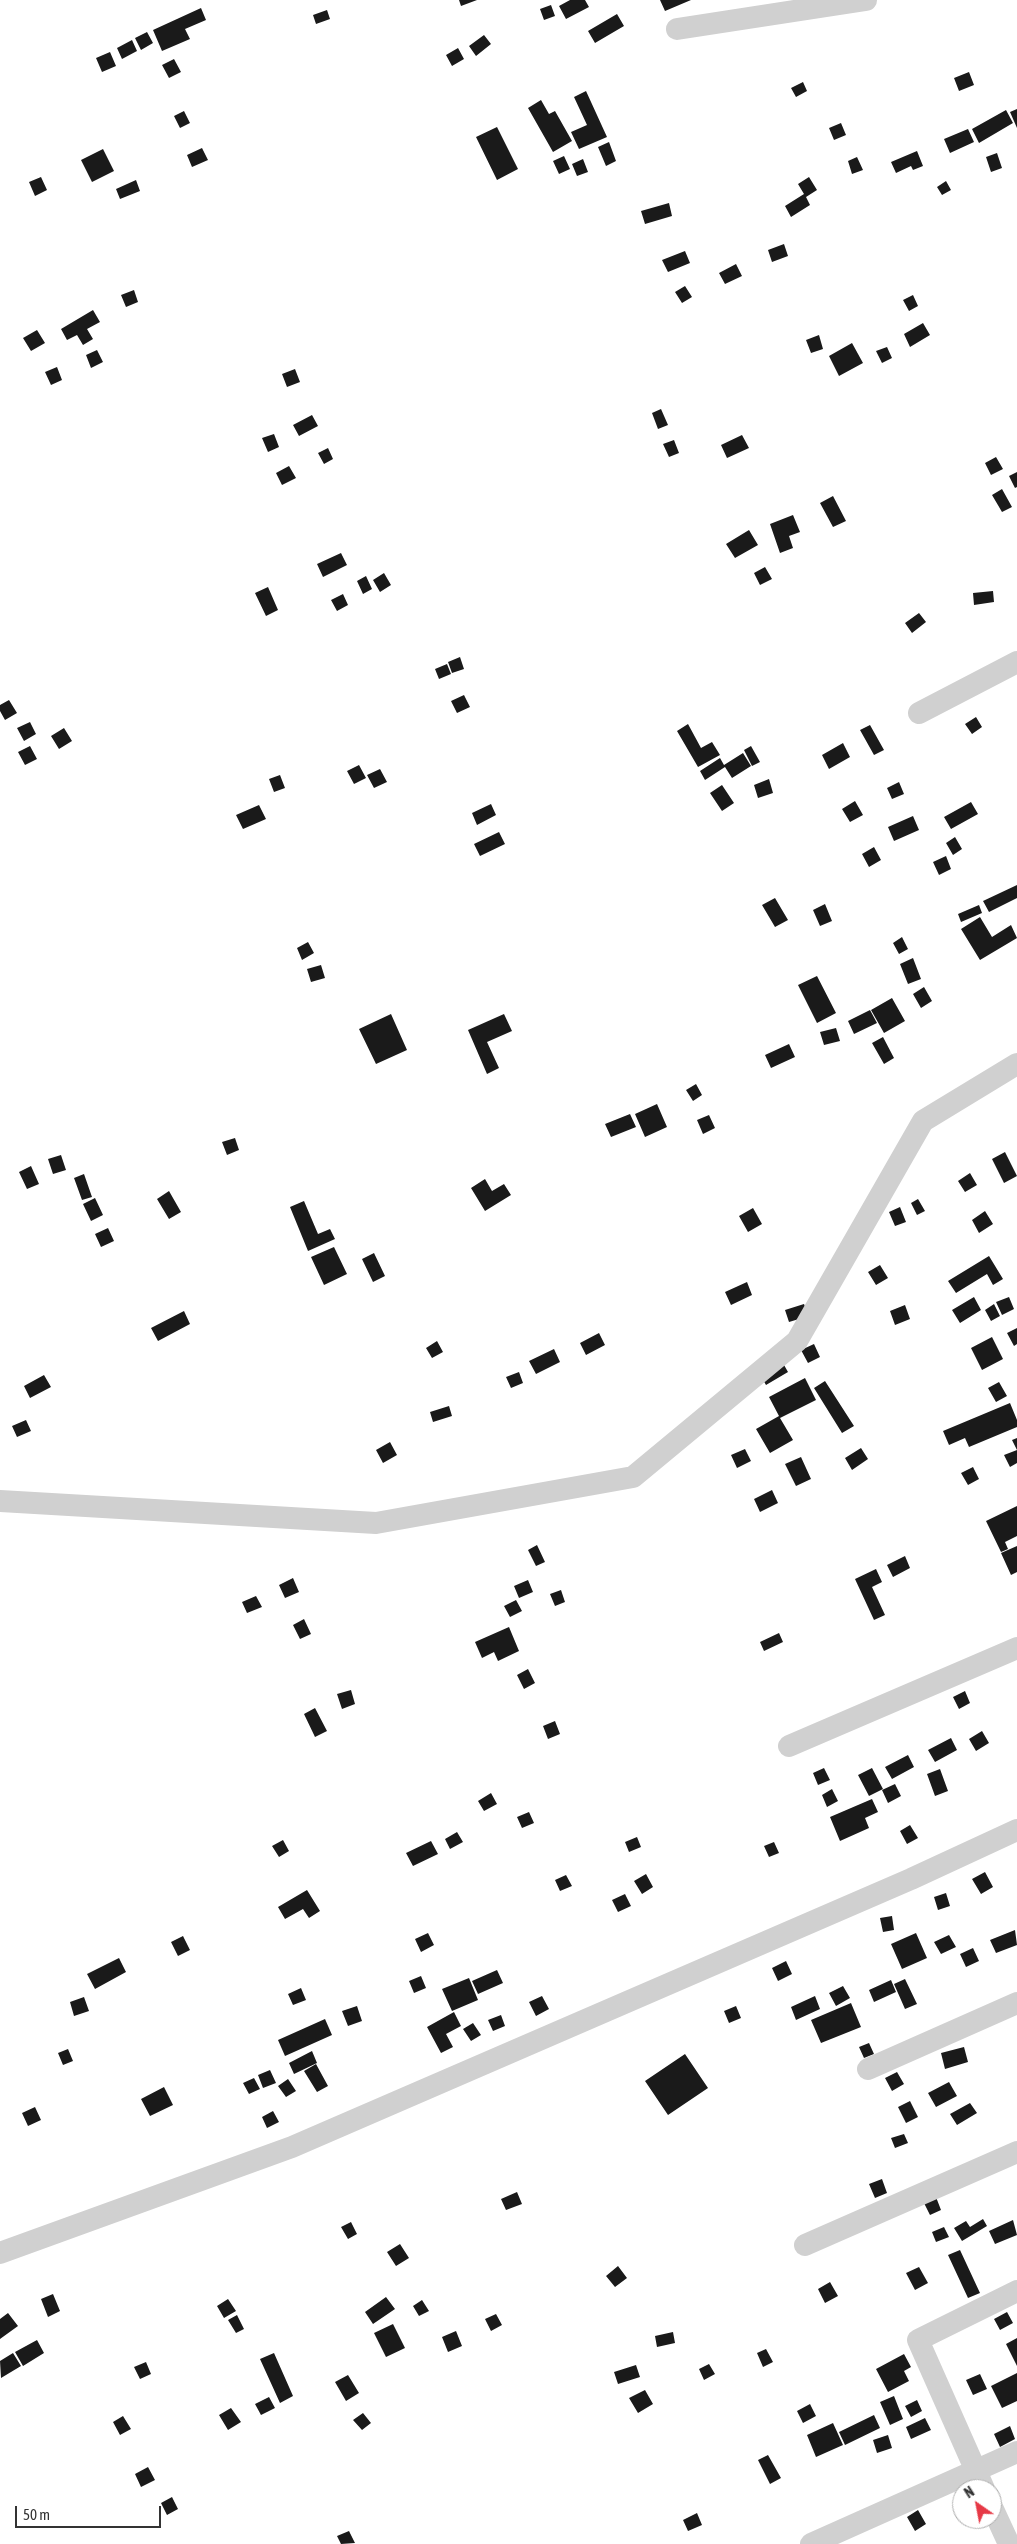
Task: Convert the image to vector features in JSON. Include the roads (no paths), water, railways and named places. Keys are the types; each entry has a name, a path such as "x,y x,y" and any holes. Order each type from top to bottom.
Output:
{"street":[{"path":"677,29 866,0"},
{"path":"919,713 1017,662"},
{"path":"0,1501 376,1523 634,1477 798,1341 924,1121 1017,1064"},
{"path":"789,1746 1017,1648"},
{"path":"0,2253 292,2147 893,1887 1017,1830"},
{"path":"868,2069 1017,2003"},
{"path":"805,2245 1017,2152"},
{"path":"980,2479 918,2340 1017,2291"},
{"path":"981,2479 1017,2452"},
{"path":"811,2544 952,2491"},
{"path":"1002,2529 1008,2544"}]}
